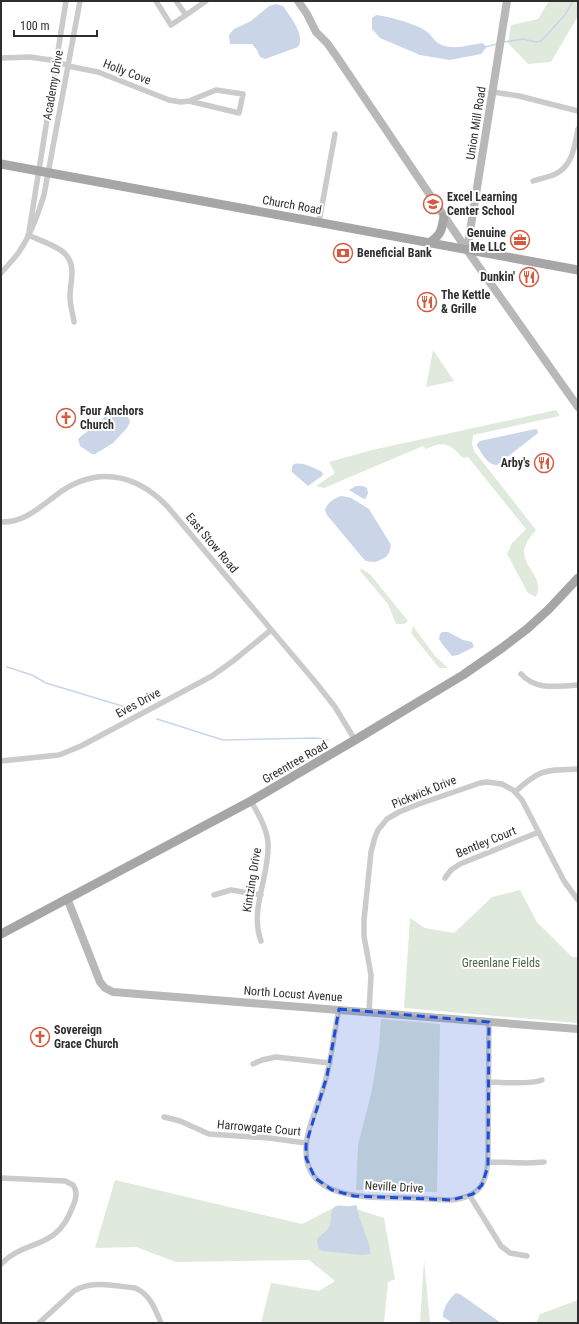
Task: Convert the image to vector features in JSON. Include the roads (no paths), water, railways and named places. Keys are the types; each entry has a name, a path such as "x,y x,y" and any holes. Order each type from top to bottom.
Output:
{"main road":[{"name":"Church Road","path":"1,164 578,270"},
{"path":"429,243 439,235 442,230 444,216"},
{"name":"Greentree Road","path":"1,934 251,801 356,740 463,675 508,644 549,609 578,578"}],"street":[{"name":"Academy Drive","path":"43,172 66,1"},
{"name":"Academy Drive","path":"43,172 68,66 80,1"},
{"path":"156,1 171,24 206,1"},
{"path":"176,1 186,15"},
{"path":"298,1 307,14 316,32 327,43 337,57 467,250 578,407"},
{"name":"Union Mill Road","path":"467,250 508,1"},
{"name":"Holly Cove","path":"1,58 30,57 57,61 68,66 98,72 169,100 181,102 189,101 216,90 243,94 239,113 189,101"},
{"path":"493,92 519,96 578,111"},
{"path":"533,181 554,174 565,167 572,155 578,130"},
{"path":"319,222 336,134"},
{"path":"28,235 43,172"},
{"path":"1,273 19,251 38,215 44,195 43,172"},
{"path":"28,235 57,248 70,260 73,272 70,298 74,322"},
{"name":"East Stow Road","path":"1,522 27,516 63,490 80,481 100,477 121,478 131,481 150,491 167,506 329,700 356,740"},
{"name":"Eves Drive","path":"1,761 59,755 81,746 212,676 271,630"},
{"path":"521,674 530,683 538,685 578,685"},
{"path":"515,792 530,779 540,773 552,770 578,769"},
{"name":"Pickwick Drive","path":"369,1012 371,975 364,936 364,920 371,852 378,830 387,819 399,812 472,785 495,782 508,786 515,792 525,806 540,832 564,881 578,900"},
{"name":"Kintzing Drive","path":"251,801 263,824 268,838 257,920 258,932 261,941"},
{"name":"Bentley Court","path":"445,878 451,870 460,864 540,832"},
{"path":"214,895 232,890 261,895"},
{"name":"North Locust Avenue","path":"67,898 100,982 105,988 113,992 578,1029"},
{"name":"Neville Drive","path":"339,1009 325,1084 306,1143 306,1158 311,1172 320,1183 326,1187 339,1193 354,1196 444,1200 460,1199 470,1196"},
{"path":"489,1022 487,1172 482,1185 470,1196 500,1246 510,1253 527,1256"},
{"path":"252,1064 276,1057 330,1063"},
{"path":"488,1082 527,1083 542,1080"},
{"name":"Harrowgate Court","path":"164,1117 209,1134 269,1138 306,1143"},
{"path":"488,1162 544,1162"},
{"path":"1,1178 65,1181 73,1185 76,1192 70,1213 56,1234 46,1241 16,1253 1,1264"},
{"path":"39,1323 74,1291 91,1284 139,1289 150,1299 161,1323"}],"water":[{"path":"276,4 283,6 296,26 300,37 298,47 265,59 260,57 252,44 230,44 229,35 234,29 251,21 269,6"},
{"path":"376,15 409,23 422,28 437,43 442,45 457,47 482,43 486,46 486,48 481,54 450,60 420,55 380,38 372,29 372,18"},
{"path":"114,409 120,409 128,416 130,422 127,428 113,443 95,454 92,454 80,446 78,439"},
{"path":"537,429 538,433 497,465 490,463 477,446 480,441"},
{"path":"294,464 308,466 322,472 323,475 308,486 292,472 292,467"},
{"path":"356,486 363,486 367,488 368,493 366,498 364,499 349,490"},
{"path":"342,496 351,498 369,509 391,545 389,553 386,557 374,562 366,561 327,515 325,510 329,503"},
{"path":"442,632 448,632 463,640 472,642 474,647 458,655 452,656 439,639"},
{"path":"357,1206 370,1247 370,1254 363,1255 321,1251 318,1247 317,1239 329,1227 331,1223 332,1210 334,1207"},
{"path":"456,1293 460,1294 501,1323 453,1323 443,1317 447,1304 451,1297"}],"waterway":[{"path":"504,42 523,39 536,42 541,41 565,15 573,1"},
{"path":"485,47 497,44"},
{"path":"7,667 32,675 46,683 132,709"},
{"path":"157,719 223,740 317,738 328,740"}],"place":[{"name":"Excel Learning Center School","path":"433,204"},
{"name":"Genuine Me LLC","path":"520,240"},
{"name":"Beneficial Bank","path":"343,253"},
{"name":"Dunkin'","path":"529,277"},
{"name":"The Kettle & Grille","path":"427,302"},
{"name":"Four Anchors Church","path":"66,418"},
{"name":"Arby's","path":"544,463"},
{"name":"Sovereign Grace Church","path":"40,1037"}],"park label":[{"name":"Greenlane Fields","path":"501,963"}]}
